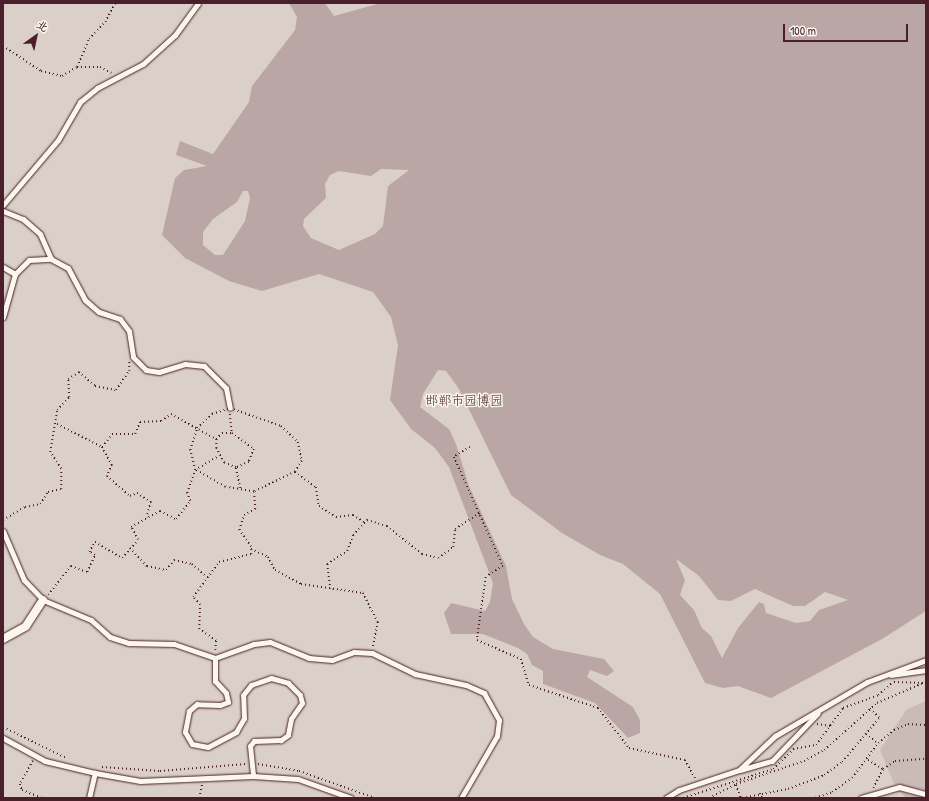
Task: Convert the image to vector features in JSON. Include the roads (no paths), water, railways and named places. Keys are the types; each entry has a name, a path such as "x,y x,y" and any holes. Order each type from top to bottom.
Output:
{"street":[{"path":"3,639 26,626 44,600"}],"lane":[{"path":"3,205 58,140 80,102 142,64 175,35 198,3"},
{"path":"3,211 22,219 40,234 52,259"},
{"path":"3,317 15,274 29,260 52,259 68,268 85,300 99,312 120,319 129,331 133,357 146,370 159,372 185,364 204,366 226,388 230,408"},
{"path":"3,267 15,274"},
{"path":"3,531 24,580 44,600 91,620 110,637 123,641 174,644 215,658 254,644 270,642 309,658 332,660 354,652 372,653 415,674 466,685 484,693 493,703 499,720 497,736 462,798"},
{"path":"215,658 215,681 226,693 228,702 220,705 197,704 189,712 185,732 192,744 208,747 236,732 244,718 243,695 251,685 271,678 288,683 300,695 302,703 291,719 288,736 281,740 254,741 250,746 253,776"},
{"path":"739,770 775,736 821,709 883,676 926,660"},
{"path":"883,676 899,675 926,670"},
{"path":"666,798 697,784 739,770 772,762 786,750 821,709"},
{"path":"3,738 36,756 95,773 140,781 253,776 298,779 352,798"},
{"path":"89,798 95,773"},
{"path":"862,798 871,794 899,787 926,794"}],"park label":[{"name":"邯郸市园博园","path":"464,400"}]}
